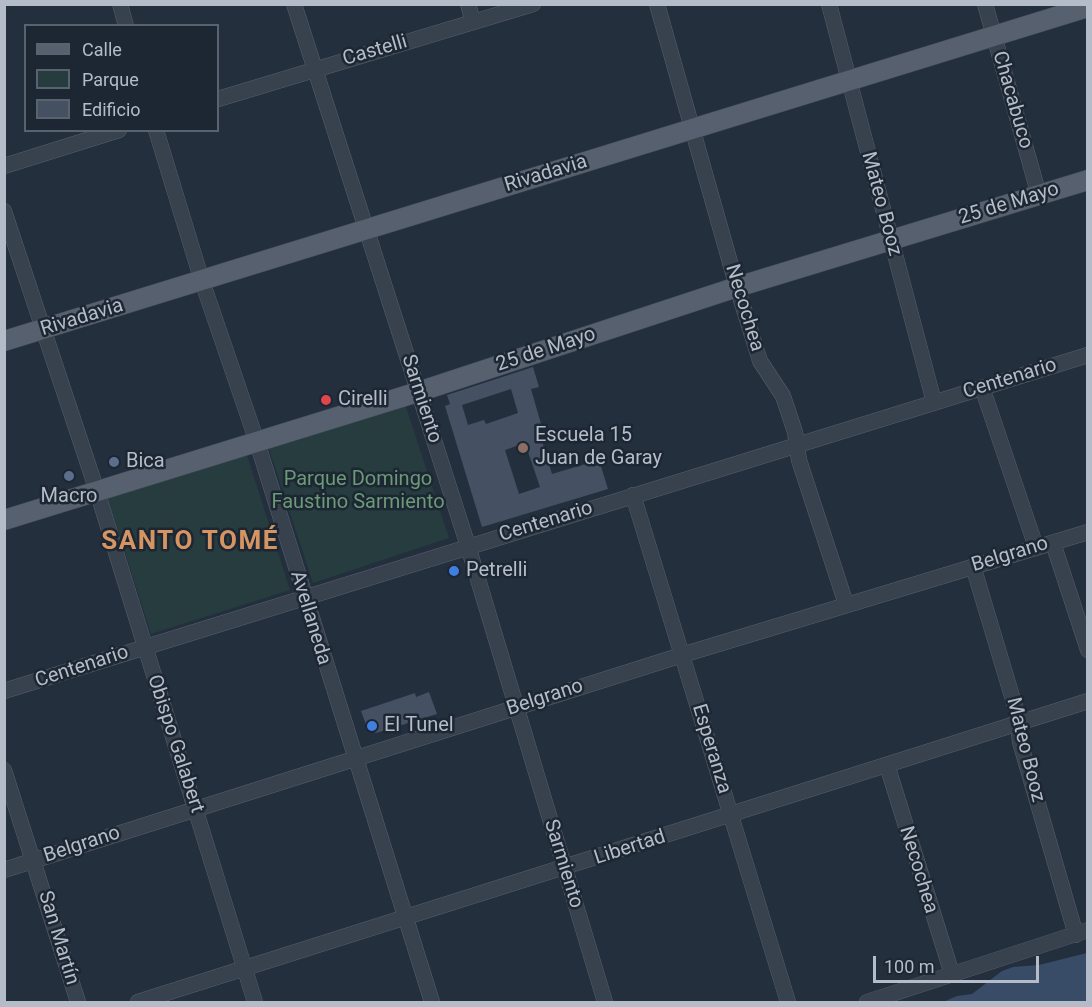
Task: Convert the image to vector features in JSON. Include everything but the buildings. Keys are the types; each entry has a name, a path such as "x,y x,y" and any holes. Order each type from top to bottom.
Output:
{"main road":[{"name":"Rivadavia","path":"4,341 1088,8"},
{"name":"25 de Mayo","path":"4,520 418,392 737,287 1088,180"}],"street":[{"path":"120,4 125,24"},
{"name":"Sarmiento","path":"294,4 468,546 605,1002"},
{"path":"468,4 473,22"},
{"name":"Castelli","path":"219,99 314,68 533,4"},
{"name":"Necochea","path":"657,4 760,362 783,396 795,432 799,460 846,604"},
{"name":"Mateo Booz","path":"828,4 934,402"},
{"name":"Chacabuco","path":"985,4 1039,195"},
{"path":"4,166 113,132"},
{"name":"Avellaneda","path":"157,132 202,281 257,442 354,759 432,1002"},
{"name":"Obispo Galabert","path":"4,211 97,491 255,1002"},
{"name":"Centenario","path":"4,692 1088,355"},
{"path":"982,387 1036,548"},
{"name":"Esperanza","path":"633,495 788,1002"},
{"name":"Belgrano","path":"4,870 682,655 1088,532"},
{"path":"1053,543 1088,651"},
{"name":"Mateo Booz","path":"973,566 1017,714 1016,724 1082,932"},
{"name":"Libertad","path":"138,1002 564,869 1088,701"},
{"name":"Necochea","path":"887,765 952,974"},
{"name":"San Martín","path":"4,770 78,1002"},
{"path":"867,1002 1082,932"}],"green space":[{"name":"Parque Domingo Faustino Sarmiento","path":"404,401 449,538 313,583 268,446"},
{"path":"246,452 290,590 151,634 107,496"}],"water":[{"path":"1087,953 1087,1002 943,1002 957,996 972,994 1002,971 1013,967 1039,965"}],"place":[{"name":"Cirelli","path":"326,400"},
{"name":"Escuela 15 Juan de Garay","path":"523,448"},
{"name":"Bica","path":"114,462"},
{"name":"Macro","path":"69,476"},
{"name":"Petrelli","path":"454,571"},
{"name":"El Tunel","path":"372,726"}],"district":[{"name":"SANTO TOMÉ","path":"190,542"}]}
